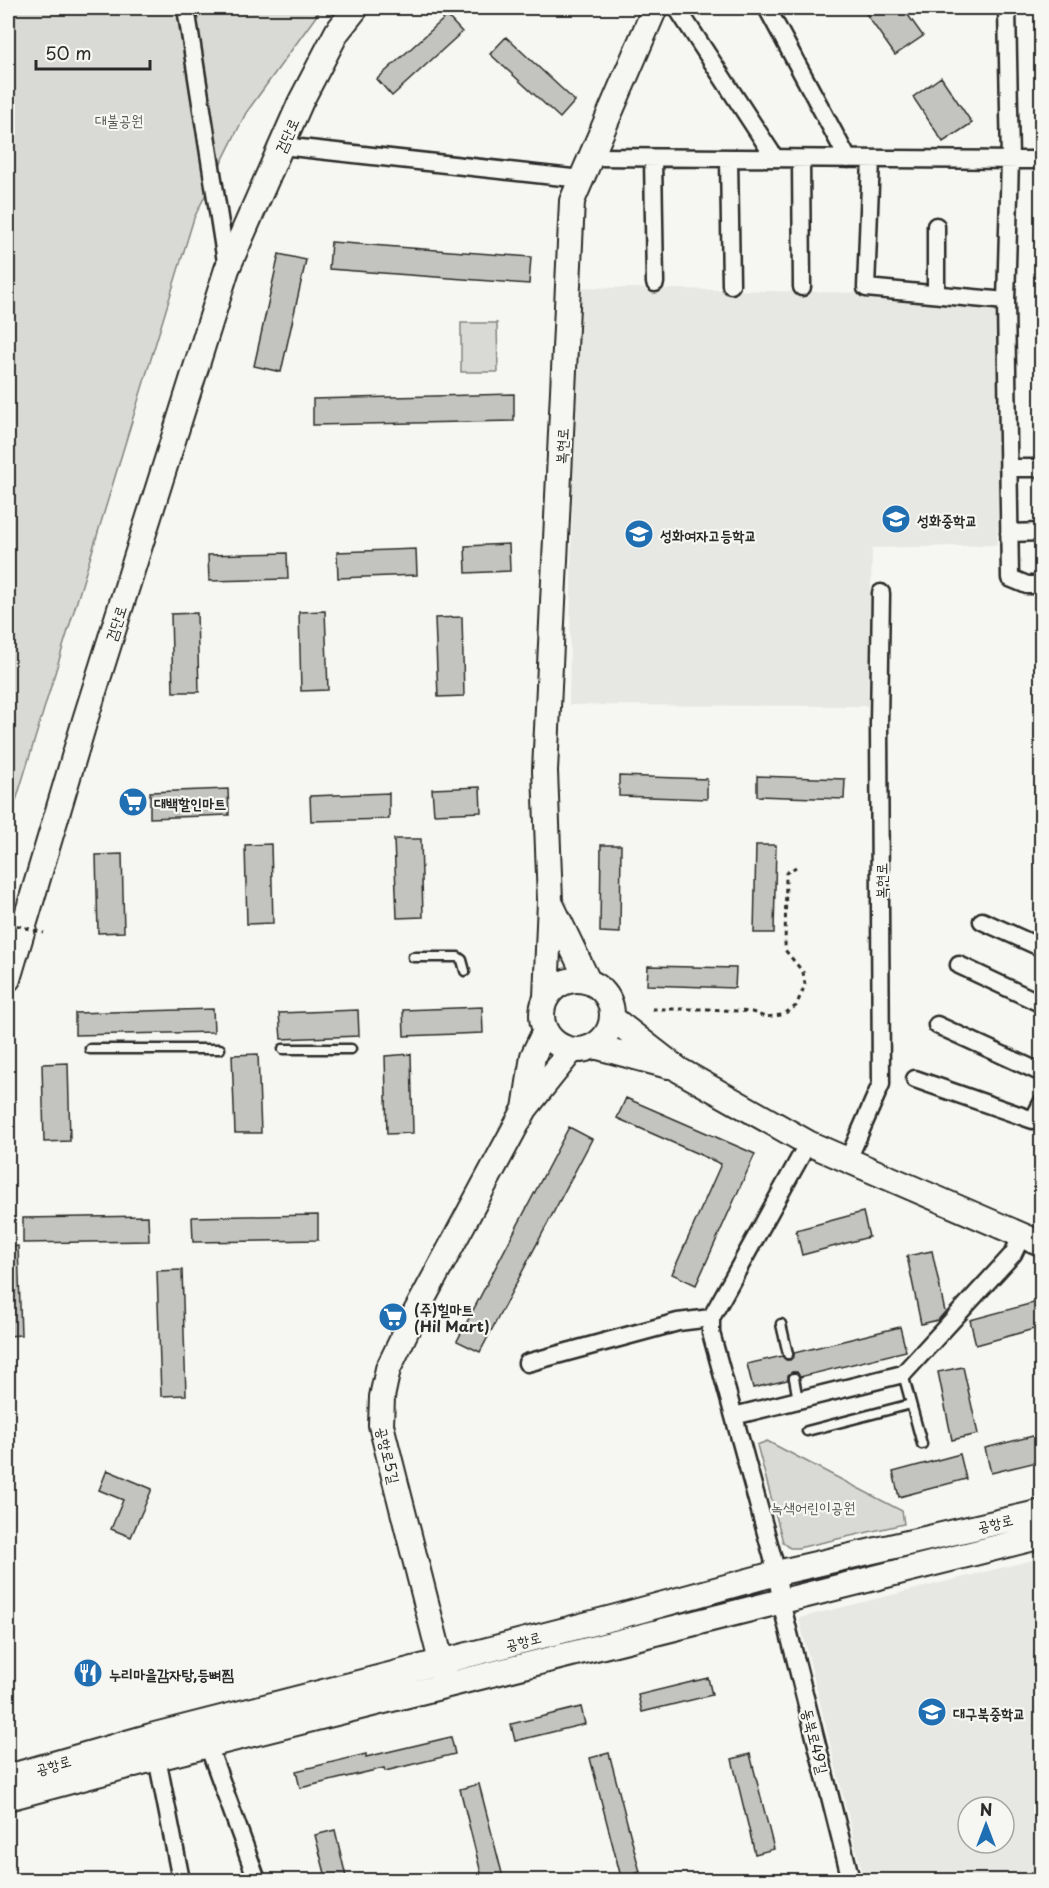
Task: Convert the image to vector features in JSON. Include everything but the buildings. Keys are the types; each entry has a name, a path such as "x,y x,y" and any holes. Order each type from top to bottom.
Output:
{"main road":[{"name":"검단로","path":"8,979 88,709 227,269 302,101 337,32 356,8"},
{"name":"복현로","path":"546,997 550,901 546,759 572,201 655,8"},
{"path":"550,901 588,981"},
{"path":"525,1109 583,1048 603,1039 609,1029 612,1007 607,996 599,987 588,981 576,979 564,982 546,997 542,1008 541,1020 552,1041 561,1047 583,1048 679,1070"},
{"path":"612,1018 679,1070 808,1143 847,1162 1032,1240"},
{"path":"525,1109 533,1056 545,1031"},
{"name":"공항로5길","path":"447,1685 381,1425 382,1397 388,1369 412,1319 525,1109"},
{"name":"공항로","path":"8,1777 151,1736 616,1617 777,1573 1041,1512"},
{"name":"공항로","path":"8,1798 208,1745 1041,1536"}],"street":[{"name":"검단로","path":"186,8 227,269"},
{"path":"677,8 775,158"},
{"path":"767,8 848,159"},
{"path":"1007,8 1010,160 1006,300 1010,578 1027,585 1041,585"},
{"path":"282,146 581,179"},
{"path":"590,157 1041,160"},
{"path":"653,158 655,283"},
{"path":"729,158 731,285"},
{"path":"801,159 802,287"},
{"path":"871,159 866,288 1006,300"},
{"path":"936,226 936,294"},
{"path":"1008,468 1041,468"},
{"path":"1009,533 1041,532"},
{"name":"복현로","path":"847,1162 881,1084 879,724 881,593"},
{"path":"982,921 1041,948"},
{"path":"959,965 1041,1004"},
{"path":"937,1025 1041,1073"},
{"path":"915,1079 1033,1120 1041,1103"},
{"path":"527,1363 678,1322 711,1318 808,1143"},
{"path":"734,1416 903,1374 1013,1254 1032,1240"},
{"name":"동북로49길","path":"711,1318 711,1333 777,1573 781,1602 851,1881"},
{"path":"208,1745 257,1881"},
{"path":"157,1758 182,1881"}],"lane":[{"path":"413,957 458,957 462,960 465,972"},
{"path":"90,1049 220,1049"},
{"path":"283,1049 351,1049"},
{"path":"782,1324 788,1354"},
{"path":"903,1374 922,1444"},
{"path":"794,1378 798,1400"},
{"path":"807,1431 911,1404"}],"path":[{"path":"652,1009 752,1012 765,1017 782,1015 796,1006 805,985 803,972 785,950 786,873 796,867"},
{"path":"8,923 44,933"}],"shaded area":[{"name":"성화여자고등학교","path":"576,287 862,293 1002,311 997,545 872,548 868,706 569,705"},
{"name":"대구북중학교","path":"1041,1558 1041,1880 864,1880 799,1618"}],"green space":[{"name":"대불공원","path":"8,8 322,8 246,113 194,218 8,827"},
{"path":"461,323 497,323 498,372 461,372"},
{"name":"녹색어린이공원","path":"767,1441 902,1511 904,1524 790,1548 783,1542 757,1445"}],"place":[{"name":"성화중학교","path":"896,519"},
{"name":"성화여자고등학교","path":"639,534"},
{"name":"대백할인마트","path":"133,802"},
{"name":"(주)힐마트 (Hil Mart)","path":"393,1317"},
{"name":"누리마을감자탕,등뼈찜","path":"88,1673"},
{"name":"대구북중학교","path":"932,1712"}]}
